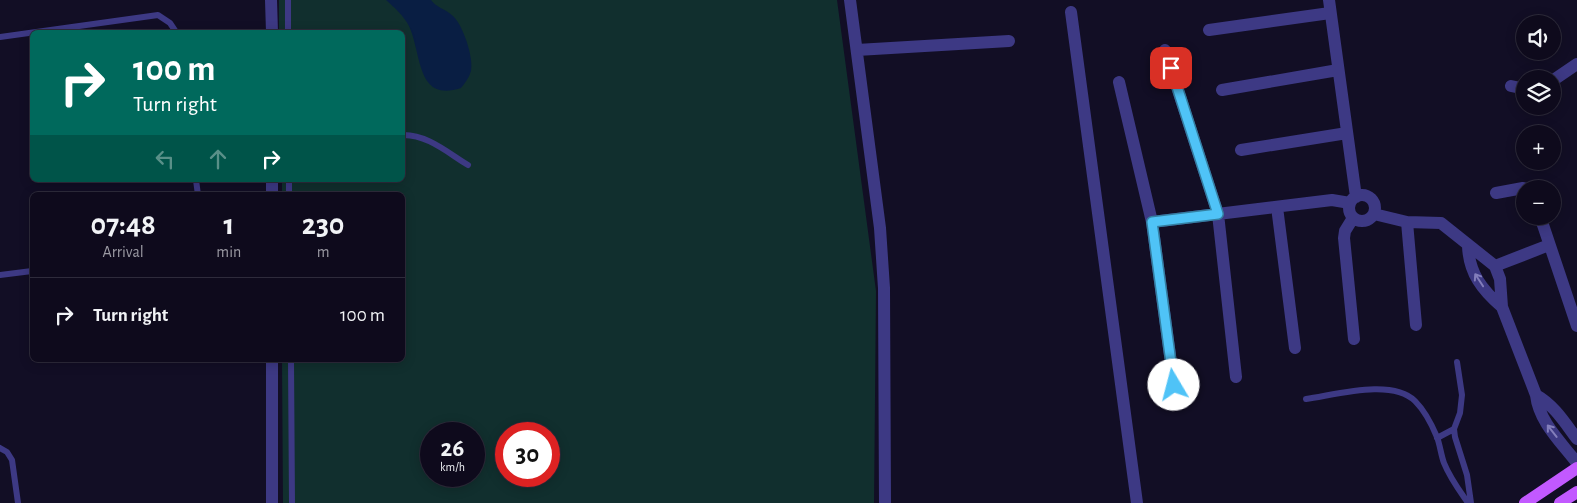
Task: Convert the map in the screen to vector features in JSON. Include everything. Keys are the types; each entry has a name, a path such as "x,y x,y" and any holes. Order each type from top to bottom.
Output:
{"main road":[{"path":"1524,503 1577,468"},
{"path":"1560,503 1577,492"}],"street":[{"path":"271,0 272,30"},
{"path":"850,0 880,228 884,288 884,503"},
{"path":"1152,222 1332,200 1353,200 1363,195 1369,197 1373,202 1375,207 1374,214 1370,219 1358,221 1353,218 1350,212 1353,200 1347,133 1329,0"},
{"path":"1071,12 1137,503"},
{"path":"1209,30 1330,13"},
{"path":"857,50 1009,41"},
{"path":"1165,50 1218,214 1236,377"},
{"path":"1561,75 1577,64"},
{"path":"1222,90 1338,70"},
{"path":"1120,82 1152,222 1174,385"},
{"path":"1511,86 1516,87"},
{"path":"1241,150 1347,133"},
{"path":"1496,193 1516,189"},
{"path":"1276,207 1295,348"},
{"path":"1374,214 1407,222 1441,223 1495,266 1500,279 1502,307 1536,395 1537,405 1542,417 1577,463"},
{"path":"1353,218 1345,231 1344,238 1354,339"},
{"path":"1407,222 1416,325"},
{"path":"1543,225 1577,326"},
{"path":"1495,266 1550,245"},
{"path":"1468,246 1469,261 1477,278 1492,298 1502,307"},
{"path":"272,362 272,503"},
{"path":"1536,395 1555,409 1577,440"}],"lane":[{"path":"288,0 288,30"},
{"path":"50,30 158,15 170,23 175,30"},
{"path":"0,37 30,33"},
{"path":"405,135 413,135 432,142 468,165"},
{"path":"0,275 30,271"},
{"path":"291,362 292,503"},
{"path":"1457,362 1462,395 1460,413 1454,429 1467,475 1469,503"},
{"path":"1306,399 1377,388 1398,391 1414,399 1422,409 1437,438 1445,465 1454,483 1469,503"},
{"path":"1437,438 1454,429"},
{"path":"0,448 7,452 12,460 18,503"}],"green space":[{"path":"279,0 837,0 876,291 874,503 283,503 282,362 405,362 405,192 282,192 282,182 405,182 405,30 279,30"}],"water":[{"path":"386,0 431,0 457,20 467,42 471,58 471,71 461,88 446,91 436,89 428,82 419,62 409,26 396,9"}],"route":[{"path":"1171,68 1218,214 1152,222 1174,385"}]}
